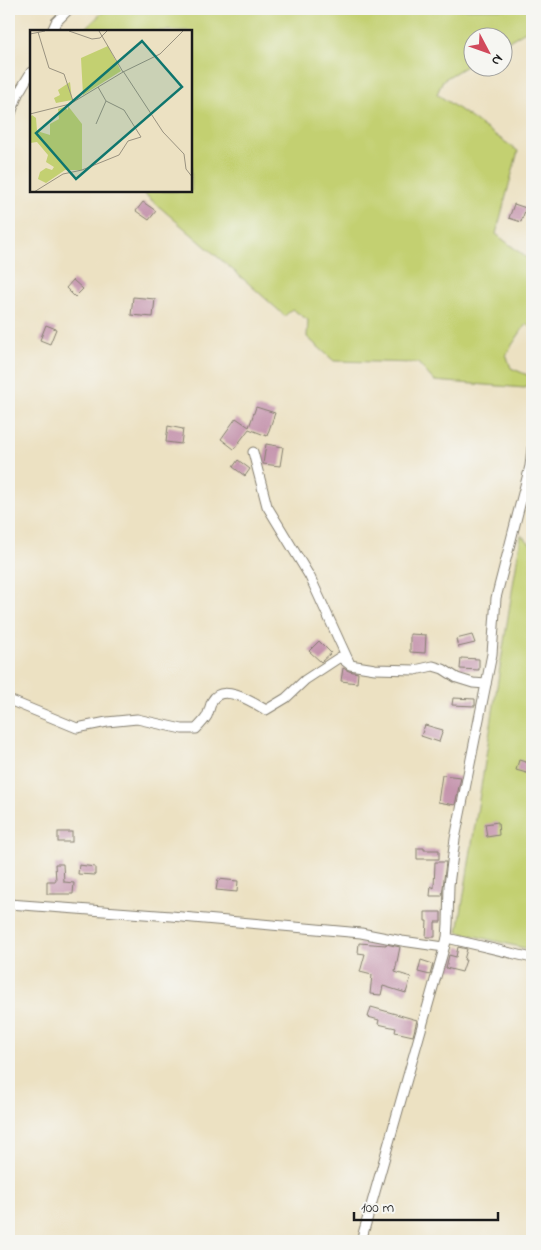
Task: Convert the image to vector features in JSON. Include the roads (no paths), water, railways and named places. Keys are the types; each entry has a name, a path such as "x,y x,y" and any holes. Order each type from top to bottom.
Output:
{"street":[{"path":"52,30 56,22 69,9"},
{"path":"9,120 18,94 30,74"},
{"path":"361,1241 445,942 448,924 449,885 455,839 492,654 496,598 530,466 532,448"},
{"path":"253,452 267,506 310,577 350,665"},
{"path":"9,700 77,728 138,719 182,729 196,728 206,718 213,699 220,694 238,695 266,710 286,698 305,680 340,657 350,665 394,670 415,670 433,666 443,669 457,678 473,683 486,684"},
{"path":"9,904 361,932 402,941 445,942 532,958"}]}
